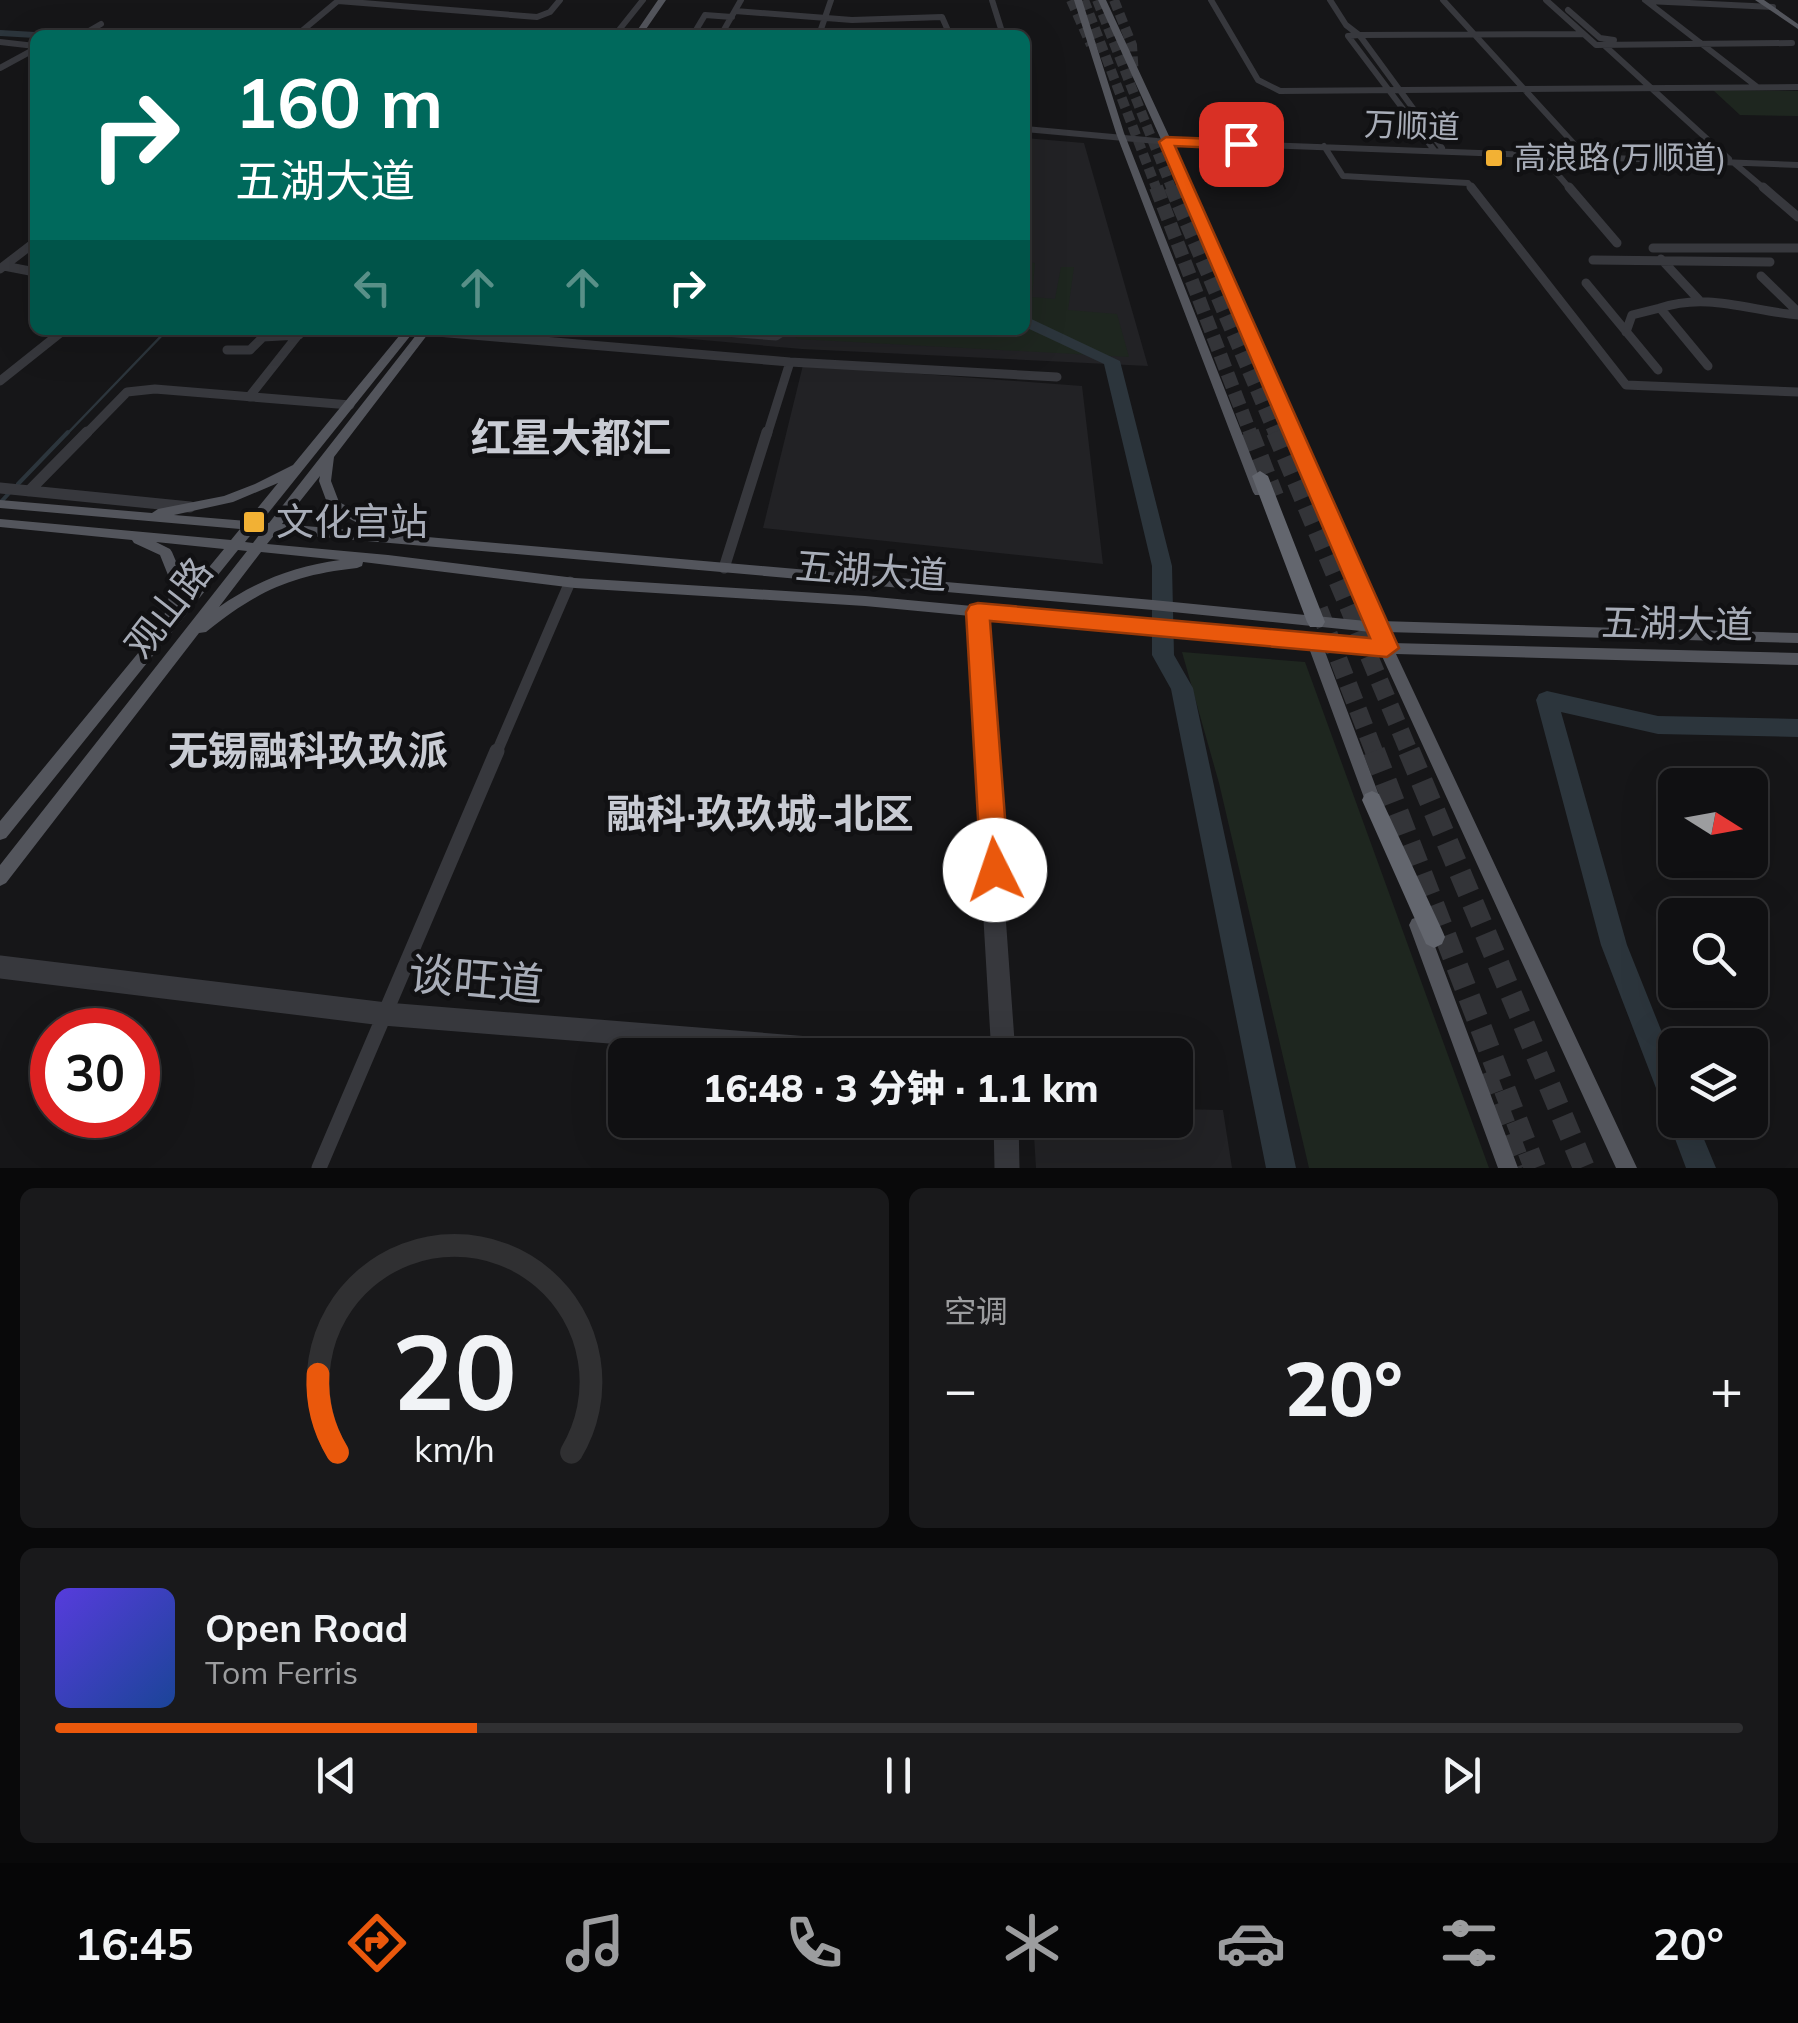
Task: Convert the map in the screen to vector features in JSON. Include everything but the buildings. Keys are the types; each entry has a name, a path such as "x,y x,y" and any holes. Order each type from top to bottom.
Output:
{"highway":[{"path":"1260,476 1313,622"},
{"path":"1372,800 1434,938"}],"main road":[{"path":"641,30 662,0"},
{"path":"651,30 670,0"},
{"path":"1078,0 1122,136 1313,622 1314,642 1508,1168"},
{"path":"1102,0 1375,625 1627,1168"},
{"path":"1766,4 1798,26"},
{"name":"观山路","path":"0,834 406,335"},
{"name":"观山路","path":"0,878 423,335"},
{"path":"329,455 325,481 334,505 362,524 401,539"},
{"path":"136,516 222,504 259,490 302,464"},
{"name":"五湖大道","path":"3,504 1313,622 1798,638"},
{"name":"五湖大道","path":"0,523 258,546 573,582 975,611 1387,648 1798,659"},
{"path":"129,535 165,552 171,565 179,585 167,628"},
{"path":"181,645 252,589 276,578 388,560"}],"street":[{"path":"304,30 342,1 537,17 550,12 560,0"},
{"path":"619,30 643,0"},
{"path":"724,30 741,0"},
{"path":"821,30 831,0"},
{"path":"992,0 1002,30"},
{"path":"1211,0 1258,80 1280,92 1798,87"},
{"path":"1330,0 1399,90 1436,148"},
{"path":"1442,0 1584,155"},
{"path":"1546,0 1596,45 1697,42 1787,40 1792,43 1697,42 1600,38 1556,0"},
{"path":"1641,0 1757,87"},
{"path":"1641,0 1766,4"},
{"path":"310,30 342,1"},
{"path":"696,30 705,16 733,14 824,19 942,17 948,30"},
{"path":"91,30 101,24"},
{"path":"1436,148 1386,90 1348,36 1586,36"},
{"path":"0,44 30,48"},
{"path":"1604,45 1798,217"},
{"path":"0,68 30,50"},
{"name":"万顺道","path":"1030,127 1165,139 1798,162"},
{"path":"1324,146 1343,176 1468,183 1626,385 1798,392"},
{"name":"万顺道","path":"1436,148 1584,155"},
{"path":"1541,155 1617,243"},
{"path":"1,266 30,243"},
{"path":"1,266 30,244"},
{"path":"1699,300 1652,248 1798,248"},
{"path":"0,253 16,253"},
{"path":"1593,260 1770,262"},
{"path":"1,266 30,271"},
{"path":"1760,276 1798,314"},
{"path":"1586,283 1658,370"},
{"path":"1602,304 1632,315 1673,302 1699,300 1798,314"},
{"path":"1660,308 1708,366"},
{"path":"1626,332 1632,315"},
{"path":"0,381 58,335"},
{"path":"228,350 250,350 262,337 278,335"},
{"path":"249,398 299,335"},
{"path":"473,335 790,362 1056,377"},
{"path":"724,568 790,362"},
{"path":"30,491 128,392 156,389 350,405"},
{"path":"1,488 194,508"},
{"path":"319,1168 573,582"},
{"path":"975,611 998,1038"},
{"path":"975,611 1007,1038"},
{"name":"谈旺道","path":"0,963 388,1014 715,1038"},
{"name":"谈旺道","path":"0,972 388,1014 657,1038"},
{"path":"328,1168 388,1014"},
{"path":"1001,1138 1002,1168"},
{"path":"1011,1138 1012,1168"}],"shaded area":[{"path":"1713,90 1798,91 1798,116 1740,115"},
{"path":"1030,138 1084,143 1148,366 802,349 647,335 1030,335"},
{"path":"1030,262 1035,263 1032,297 1055,299 1061,267 1074,267 1068,310 1117,314 1129,357 798,339 792,335 1030,335"},
{"path":"803,365 1082,386 1103,564 763,528"},
{"path":"1182,652 1305,662 1489,1168 1309,1168 1219,783"},
{"path":"1193,1109 1223,1110 1232,1168 1036,1168 1034,1138 1193,1138"}],"waterway":[{"path":"0,33 30,35"},
{"path":"1030,323 1112,361 1162,566 1163,655 1182,688 1281,1168"},
{"path":"66,435 162,335"},
{"path":"18,484 68,432"},
{"path":"0,503 11,491"},
{"path":"1658,1058 1614,945 1547,700 1658,725 1798,728"},
{"path":"1689,1138 1701,1168"}],"tunnel":[{"path":"1071,0 1091,45"},
{"path":"1084,0 1157,190"},
{"path":"1097,0 1172,190"},
{"path":"1114,0 1132,45 1134,76"},
{"path":"1156,187 1251,435"},
{"path":"1171,187 1276,435"},
{"path":"1250,432 1275,496"},
{"path":"1275,432 1410,754"},
{"path":"1319,609 1375,754"},
{"path":"1374,751 1535,1168"},
{"path":"1409,751 1584,1168"},
{"path":"1485,1073 1521,1168"}],"place":[{"name":"高浪路(万顺道)","path":"1494,158"},
{"name":"文化宫站","path":"254,522"}],"district":[{"name":"红星大都汇","path":"571,438"},
{"name":"无锡融科玖玖派","path":"308,751"},
{"name":"融科·玖玖城-北区","path":"760,814"}],"route":[{"path":"995,870 978,612 1387,648 1166,142 1241,144"}]}
